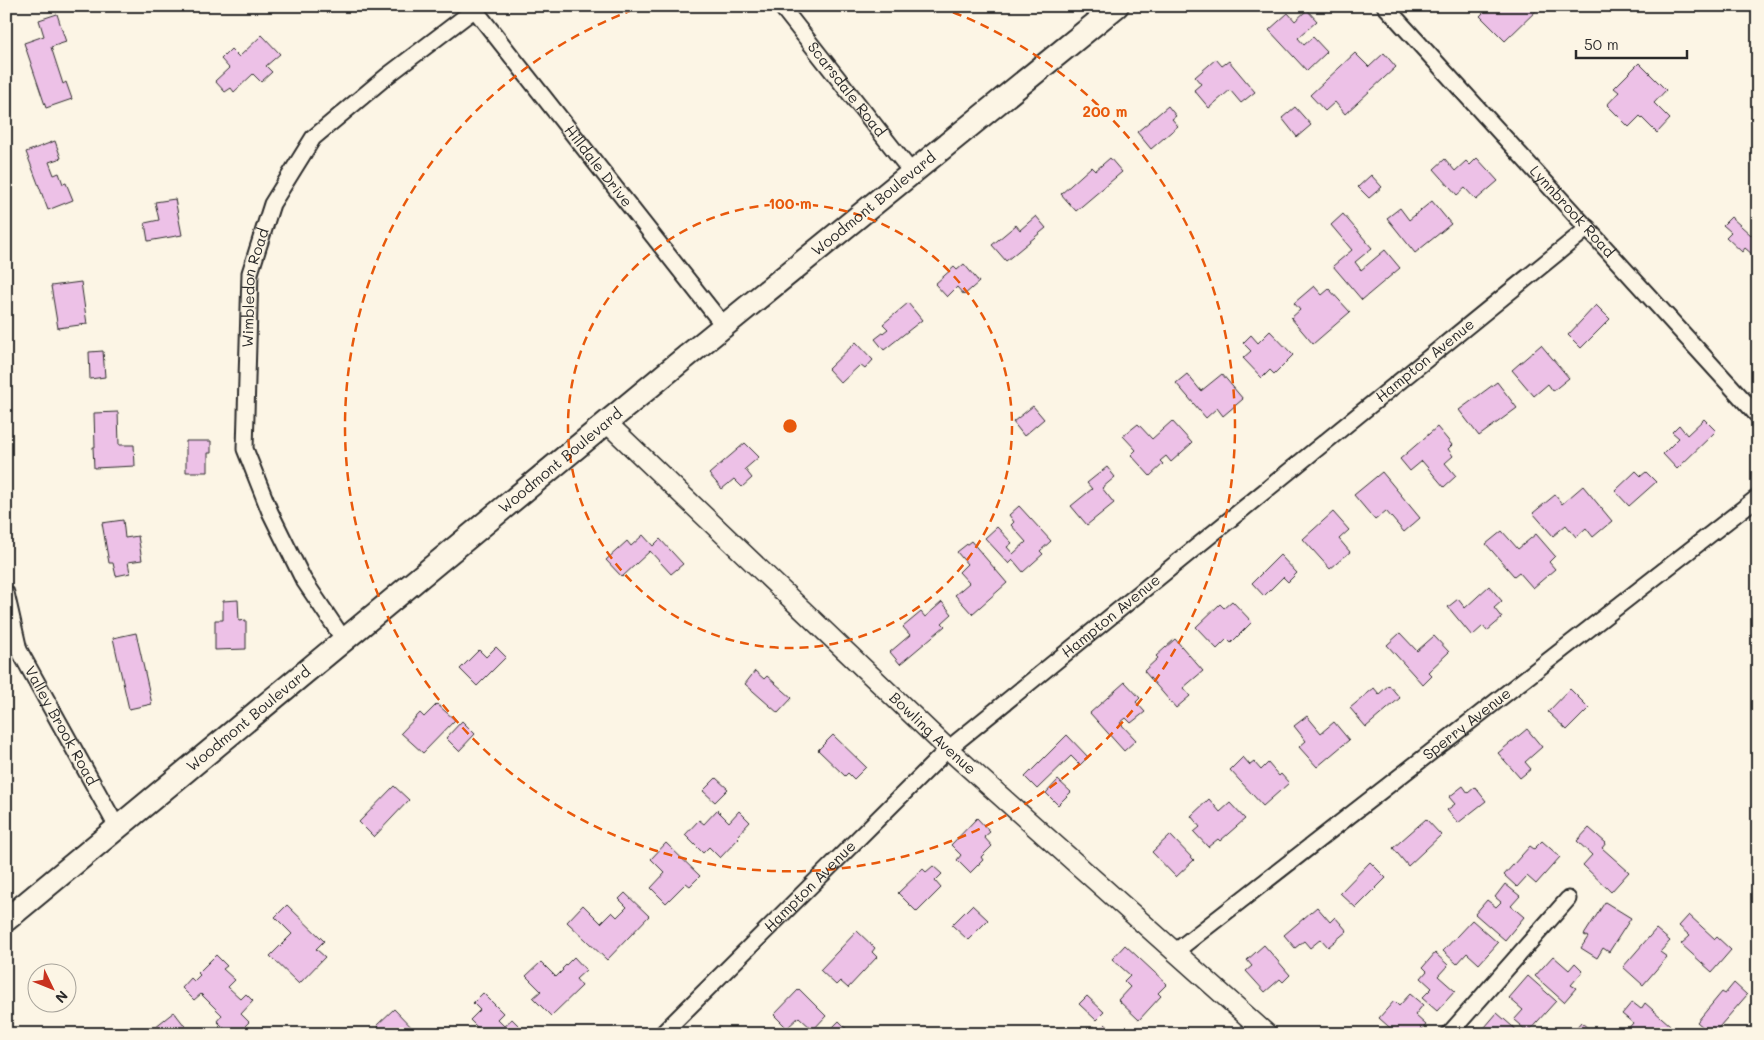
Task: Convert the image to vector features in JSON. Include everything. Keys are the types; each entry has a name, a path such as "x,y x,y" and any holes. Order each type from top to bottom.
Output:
{"main road":[{"name":"Woodmont Boulevard","path":"6,920 724,326 913,174 1107,9"}],"street":[{"name":"Scarsdale Road","path":"781,6 913,174"},
{"name":"Lynnbrook Road","path":"1385,6 1758,416"},
{"name":"Hilldale Drive","path":"475,7 724,326"},
{"name":"Wimbledon Road","path":"344,640 303,578 270,512 245,449 250,272 272,204 313,138 387,76 475,7"},
{"name":"Hampton Avenue","path":"662,1034 948,749 1588,228"},
{"name":"Bowling Avenue","path":"607,423 948,749 1176,950 1267,1034"},
{"name":"Sperry Avenue","path":"1176,950 1758,497"},
{"name":"Valley Brook Road","path":"6,593 12,646 117,827"},
{"path":"1448,1034 1568,899"}],"building":[{"path":"1490,6 1541,6 1505,41 1480,16"},
{"path":"1307,10 1317,21 1298,38 1304,45 1313,37 1327,52 1307,71 1269,30 1288,13 1295,21"},
{"path":"57,14 66,42 51,47 63,84 66,82 72,99 46,108 24,43 44,36 39,20"},
{"path":"262,35 280,54 266,66 272,72 261,82 253,74 234,92 231,88 225,92 215,81 229,68 221,59 231,49 239,57"},
{"path":"1355,53 1369,67 1384,53 1396,67 1345,114 1335,102 1325,111 1310,95"},
{"path":"1216,59 1222,66 1229,61 1255,92 1241,103 1230,90 1209,108 1194,90 1201,84 1195,77"},
{"path":"1639,63 1666,90 1654,103 1670,119 1657,133 1640,116 1629,127 1607,105 1619,92 1614,88"},
{"path":"1168,106 1176,116 1172,119 1178,126 1151,149 1137,132"},
{"path":"1295,107 1311,125 1297,137 1282,118"},
{"path":"55,141 61,158 49,162 54,175 59,173 63,184 66,183 73,200 48,210 26,152"},
{"path":"1110,158 1122,172 1076,211 1061,194 1091,167 1095,171"},
{"path":"1477,158 1498,181 1476,200 1465,188 1457,195 1434,169 1445,159 1455,171 1466,161 1470,165"},
{"path":"1371,175 1382,187 1369,198 1358,187"},
{"path":"175,199 182,235 148,241 145,223 159,220 155,202"},
{"path":"1432,201 1451,224 1415,253 1387,218 1400,208 1409,220"},
{"path":"1343,214 1372,248 1355,262 1361,270 1385,250 1400,268 1362,300 1333,266 1352,250 1331,225"},
{"path":"1036,216 1046,228 1006,261 992,245 1016,225 1020,230"},
{"path":"1731,217 1751,235 1758,228 1758,251 1753,255 1745,248 1742,252 1726,237 1731,232 1723,225"},
{"path":"964,264 979,282 964,295 957,287 947,297 935,284 954,267 957,270"},
{"path":"81,282 87,324 58,328 51,286"},
{"path":"1314,286 1322,295 1329,289 1350,312 1313,344 1291,318 1300,310 1294,303"},
{"path":"908,303 922,320 884,350 875,339 888,329 883,324"},
{"path":"1596,305 1610,319 1581,348 1568,335"},
{"path":"1270,331 1293,355 1274,374 1270,370 1262,378 1243,358 1251,351 1243,343 1251,335 1258,343"},
{"path":"856,342 873,360 865,369 860,365 841,383 828,369"},
{"path":"1541,345 1569,378 1553,391 1548,384 1534,396 1512,370"},
{"path":"103,351 105,377 90,379 89,352"},
{"path":"1187,374 1201,391 1222,374 1243,399 1223,416 1217,408 1206,418 1176,383"},
{"path":"1497,382 1517,408 1479,436 1459,410"},
{"path":"1033,406 1044,419 1024,436 1013,422"},
{"path":"118,412 119,445 134,445 135,466 94,468 94,413"},
{"path":"1704,419 1716,431 1677,469 1663,454 1679,438 1672,432 1679,425 1687,435"},
{"path":"1172,421 1192,443 1171,462 1166,456 1160,461 1163,464 1150,476 1131,455 1136,450 1123,436 1138,424 1152,439"},
{"path":"1437,427 1452,445 1448,449 1453,456 1445,463 1456,476 1444,487 1422,461 1410,471 1400,459"},
{"path":"186,441 211,441 211,453 208,453 208,472 186,472"},
{"path":"745,443 759,457 745,469 752,478 742,487 734,479 722,489 709,474"},
{"path":"1107,467 1115,477 1102,488 1114,503 1087,525 1071,506 1092,489 1087,483"},
{"path":"1636,471 1641,476 1646,472 1656,482 1629,506 1615,491"},
{"path":"1382,472 1420,518 1404,532 1386,511 1375,520 1354,495"},
{"path":"1583,486 1612,521 1593,537 1586,528 1576,537 1566,525 1553,536 1533,513 1555,495 1562,504"},
{"path":"1019,506 1051,541 1040,551 1043,554 1023,572 1013,560 1009,564 985,538 997,527 1012,543 1007,547 1013,554 1026,542 1011,525 1014,522 1009,515"},
{"path":"1333,512 1349,530 1339,539 1350,552 1330,569 1303,539"},
{"path":"123,520 125,538 138,536 142,560 128,562 130,573 116,576 113,563 109,563 102,523"},
{"path":"1502,531 1518,549 1536,534 1555,556 1549,562 1555,569 1533,588 1519,572 1514,576 1486,544"},
{"path":"643,535 653,546 660,539 683,564 671,574 650,551 622,577 606,560 627,541 631,546"},
{"path":"971,541 1007,583 972,614 955,595 969,583 959,572 967,564 957,552"},
{"path":"1280,555 1297,573 1288,582 1283,577 1264,596 1252,583"},
{"path":"1489,586 1502,601 1494,608 1502,618 1487,631 1483,626 1472,636 1448,607 1458,599 1465,608"},
{"path":"238,600 239,621 246,620 246,649 215,650 215,620 223,620 223,601"},
{"path":"1232,601 1252,622 1231,643 1227,639 1217,649 1196,627 1220,604 1224,608"},
{"path":"942,602 952,614 942,623 945,626 900,664 890,652 910,635 903,627 921,612 925,617"},
{"path":"136,633 152,704 129,709 113,638"},
{"path":"1400,633 1417,651 1434,636 1449,652 1428,672 1432,676 1423,685 1387,645"},
{"path":"1175,639 1203,671 1183,688 1190,696 1176,708 1144,671 1158,658 1156,656"},
{"path":"496,647 506,657 477,686 460,669 479,650 486,657"},
{"path":"755,671 764,679 767,676 792,698 778,713 745,684"},
{"path":"1125,682 1140,698 1136,702 1145,712 1131,723 1126,718 1120,723 1136,740 1124,751 1090,713"},
{"path":"1389,685 1400,698 1366,727 1350,708 1374,688 1379,694"},
{"path":"1570,689 1589,708 1567,730 1548,712"},
{"path":"437,704 455,720 423,753 401,733 420,713 424,717"},
{"path":"1307,716 1321,733 1334,722 1349,740 1317,767 1299,747 1306,741 1294,726"},
{"path":"462,721 475,734 459,751 446,738"},
{"path":"1527,729 1542,747 1525,762 1531,769 1520,778 1498,753"},
{"path":"833,735 866,767 854,779 848,773 845,776 818,750"},
{"path":"1067,735 1088,757 1080,765 1071,756 1037,789 1025,777"},
{"path":"1243,757 1250,765 1254,762 1261,770 1268,763 1279,776 1281,774 1289,783 1263,806 1230,770"},
{"path":"716,778 728,789 715,802 703,791"},
{"path":"1058,780 1071,792 1058,805 1046,793"},
{"path":"394,786 409,800 374,837 359,822"},
{"path":"1463,786 1468,793 1475,787 1486,801 1458,823 1447,810 1455,804 1449,797"},
{"path":"1209,799 1220,812 1230,803 1245,819 1220,841 1218,839 1208,847 1194,832 1200,827 1191,816"},
{"path":"717,810 729,822 739,811 750,822 737,836 739,838 720,858 709,847 703,853 685,835 699,820 704,824"},
{"path":"977,818 990,832 984,837 992,846 981,857 983,860 970,873 957,860 961,855 951,845"},
{"path":"1426,819 1441,835 1408,866 1393,848"},
{"path":"1589,828 1606,843 1602,848 1629,872 1611,892 1583,865 1592,855 1577,841"},
{"path":"1170,835 1194,860 1176,877 1152,852"},
{"path":"1542,841 1560,857 1536,884 1527,876 1517,887 1504,875 1530,846 1534,849"},
{"path":"666,843 700,876 690,886 686,883 666,903 651,888 665,873 651,859"},
{"path":"1370,862 1386,878 1356,908 1340,893"},
{"path":"933,866 942,874 935,881 941,888 917,912 898,893 923,869 926,872"},
{"path":"1505,884 1520,896 1511,906 1524,917 1505,940 1475,914 1487,900 1496,907 1501,902 1495,897"},
{"path":"625,893 649,916 607,960 567,922 583,905 601,923 612,912 617,917 627,907 619,899"},
{"path":"1605,902 1631,918 1609,952 1603,948 1597,958 1581,948 1588,937 1584,935"},
{"path":"287,905 324,941 316,949 325,957 299,984 270,956 292,934 275,917"},
{"path":"972,905 988,920 968,940 952,925"},
{"path":"1317,907 1330,922 1335,917 1347,931 1328,947 1321,939 1310,948 1304,941 1295,948 1284,935"},
{"path":"1689,915 1715,939 1717,937 1731,950 1712,972 1681,944 1690,936 1679,926"},
{"path":"1472,920 1498,943 1479,964 1467,953 1457,964 1443,951"},
{"path":"1656,929 1670,941 1660,952 1667,957 1643,985 1623,967"},
{"path":"857,931 875,948 872,952 877,957 848,988 840,981 836,985 820,970"},
{"path":"1125,945 1167,984 1158,993 1161,996 1139,1020 1118,1000 1130,987 1124,981 1130,975 1112,959"},
{"path":"1264,945 1290,975 1283,982 1280,979 1265,992 1246,971 1252,966 1247,960"},
{"path":"1435,953 1448,965 1438,976 1455,991 1437,1011 1422,998 1432,988 1421,978 1427,971 1423,967"},
{"path":"216,955 227,966 223,969 235,980 228,987 241,999 246,994 253,1001 241,1014 249,1022 242,1029 247,1034 230,1034 217,1021 222,1015 201,994 194,1000 182,988 191,978 194,981 200,975 198,973"},
{"path":"1553,956 1569,970 1575,963 1583,971 1571,985 1576,988 1564,1002 1535,976"},
{"path":"574,957 586,970 576,979 582,986 551,1016 533,998 541,991 526,976 541,962 556,977"},
{"path":"1528,976 1556,1001 1528,1032 1514,1020 1523,1010 1509,998"},
{"path":"1734,983 1747,995 1711,1034 1697,1022 1722,992 1725,994"},
{"path":"799,989 826,1016 813,1030 799,1017 787,1028 774,1015"},
{"path":"483,993 503,1013 497,1019 504,1026 512,1019 527,1034 484,1034 470,1020 480,1010 473,1003"},
{"path":"1410,994 1423,1005 1415,1015 1426,1025 1418,1034 1397,1034 1379,1018 1394,1001 1399,1006"},
{"path":"1087,996 1104,1012 1096,1020 1079,1004"},
{"path":"1632,1002 1641,1009 1645,1003 1670,1025 1662,1034 1627,1034 1625,1032 1633,1023 1622,1014"},
{"path":"394,1009 418,1034 386,1034 377,1025"},
{"path":"174,1012 191,1034 146,1034"},
{"path":"1497,1013 1521,1034 1479,1034"},
{"path":"839,1021 852,1034 826,1034"},
{"path":"1581,1022 1591,1031 1589,1034 1571,1034"},
{"path":"1105,1024 1116,1034 1085,1034 1093,1026 1098,1031"}]}
